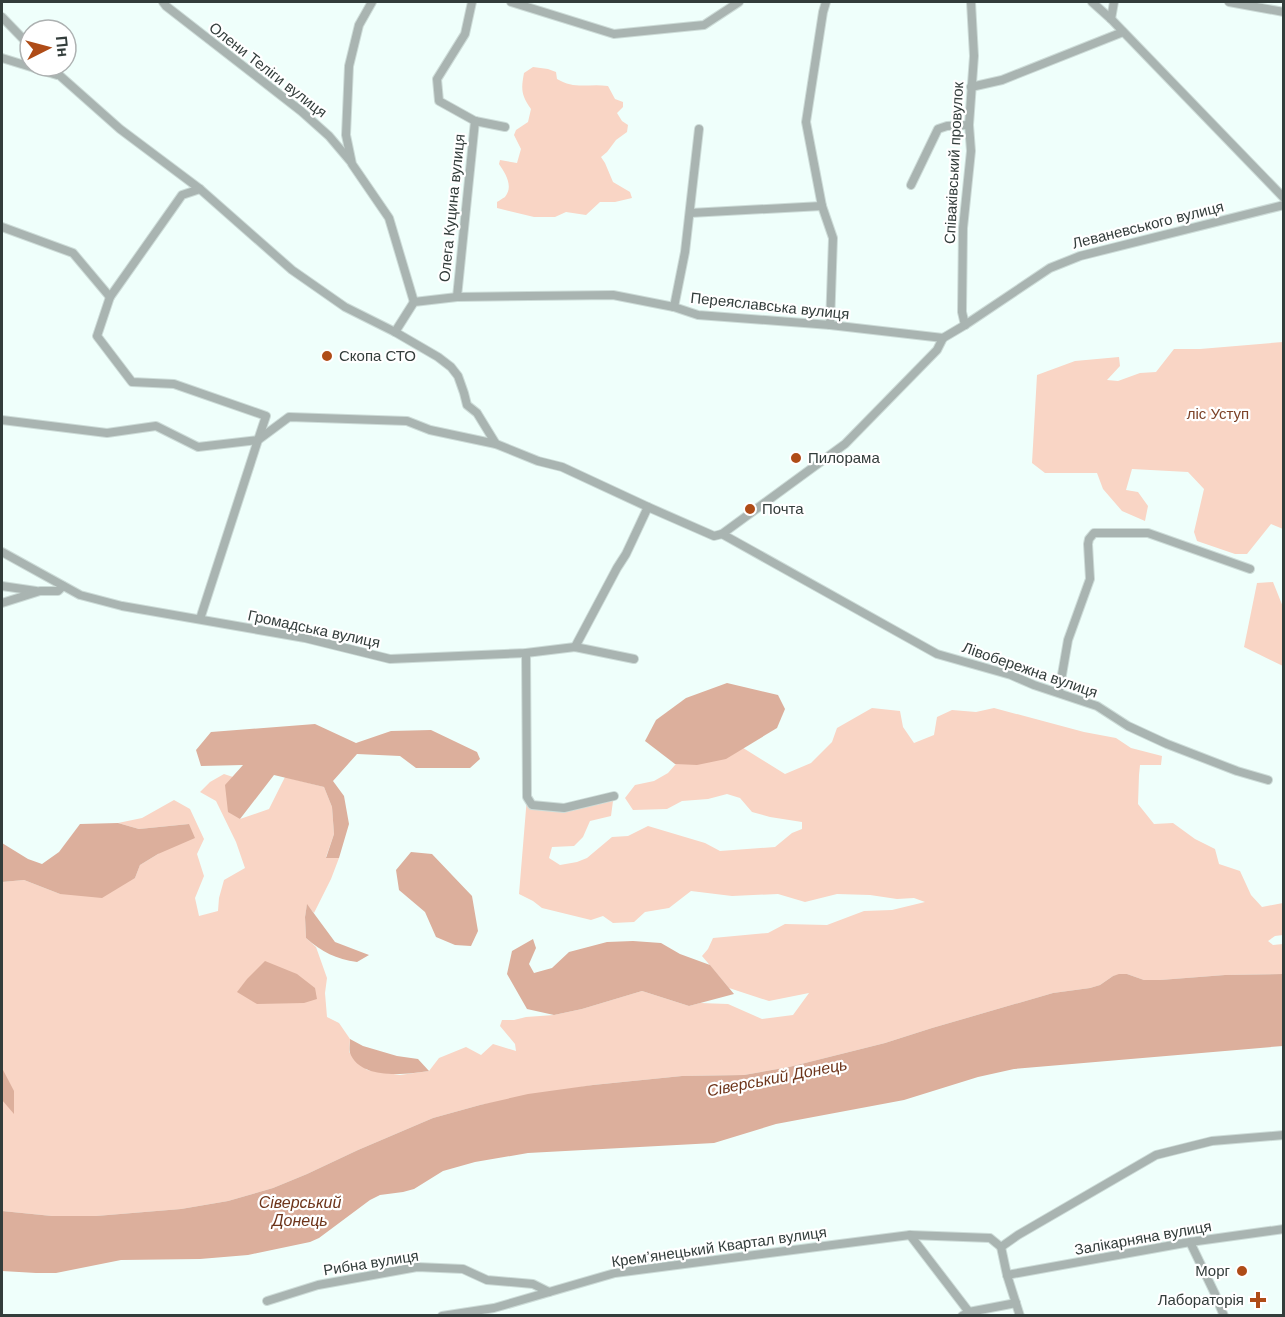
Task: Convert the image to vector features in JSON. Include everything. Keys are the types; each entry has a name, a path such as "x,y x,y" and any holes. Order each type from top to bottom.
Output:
{"street":[{"name":"Олени Теліги вулиця","path":"163,2 330,136 389,218 414,302"},
{"name":"Олени Теліги вулиця","path":"352,164 346,135 349,66 359,25 372,2"},
{"name":"Олега Куцина вулиця","path":"472,2 465,34 437,79 439,101 475,121 505,127"},
{"path":"511,2 614,34 704,25 739,2"},
{"path":"826,2 806,122 822,206 833,238 830,325"},
{"name":"Співаківський провулок","path":"965,325 962,312 963,228 971,151 969,125 974,56 971,2"},
{"path":"1092,2 1280,189 1284,198"},
{"path":"1111,19 1114,2"},
{"path":"1228,2 1284,12"},
{"path":"2,17 18,34"},
{"path":"971,87 1002,80 1123,32"},
{"path":"2,58 18,63"},
{"path":"61,78 120,129 200,189 292,270 345,307 395,332 451,367 458,376 467,405 477,413 496,444"},
{"name":"Олега Куцина вулиця","path":"457,297 475,121"},
{"path":"911,185 938,129 947,126 969,125"},
{"path":"674,307 685,252 699,129"},
{"path":"200,189 182,195 110,297 97,336 132,382 174,384 267,416 201,620"},
{"name":"Леваневського вулиця","path":"722,534 845,444 937,350 943,338 1050,268 1072,258 1284,205"},
{"path":"690,213 822,206"},
{"path":"2,227 73,253 110,297"},
{"name":"Переяславська вулиця","path":"414,302 457,297 613,295 674,307 698,315 830,325 943,338"},
{"path":"395,332 414,302"},
{"name":"Лівобережна вулиця","path":"258,440 289,417 407,421 430,430 496,444 537,461 562,467 714,536 722,534 937,654 1011,675 1096,706 1128,726 1167,744 1268,780"},
{"path":"2,420 107,433 156,426 198,447 258,440"},
{"path":"575,647 626,554 648,507"},
{"path":"1059,692 1068,640 1090,579 1089,538 1094,533 1148,533 1250,569"},
{"name":"Громадська вулиця","path":"2,552 80,595 122,606 305,638 390,659 526,653 575,647 634,659"},
{"path":"2,586 58,591 63,586"},
{"path":"2,603 40,591"},
{"path":"526,653 527,797 532,805 564,808 614,796"},
{"path":"1020,1316 1001,1247 1018,1235 1155,1155 1212,1141 1284,1135"},
{"name":"Залікарняна вулиця","path":"1007,1275 1190,1242 1284,1229"},
{"path":"910,1235 965,1314 1016,1303"},
{"name":"Крем’янецький Квартал вулиця","path":"442,1316 494,1308 615,1274 910,1235 990,1238 1001,1247"},
{"path":"1190,1242 1224,1316"},
{"name":"Рибна вулиця","path":"267,1301 318,1285 417,1267 463,1269 487,1280 532,1284 549,1292"}],"green space":[{"path":"533,67 556,72 557,79 570,84 608,86 615,99 623,102 623,107 617,113 628,125 627,132 616,140 601,157 613,182 630,192 632,198 615,202 600,202 586,215 566,212 555,217 534,217 497,208 497,202 505,197 509,188 508,180 499,164 500,160 517,163 521,149 514,135 516,130 528,122 531,109 525,100 522,88 524,73"},
{"name":"ліс Уступ","path":"1283,342 1283,529 1271,524 1247,554 1235,554 1197,541 1194,532 1204,489 1188,472 1132,469 1126,490 1138,492 1148,506 1145,521 1122,511 1103,489 1097,473 1045,473 1032,463 1037,375 1075,361 1119,357 1120,366 1107,380 1118,381 1140,373 1156,372 1174,349"},
{"path":"1273,582 1283,607 1283,666 1244,647 1257,583"},
{"path":"872,708 900,711 903,727 914,743 934,735 937,717 952,710 976,712 994,708 1084,732 1116,738 1131,748 1162,756 1161,765 1140,765 1138,804 1154,824 1173,823 1195,839 1215,849 1219,864 1240,871 1251,895 1262,907 1283,903 1283,935 1275,936 1268,941 1273,945 1283,944 1283,974 1225,975 1160,980 1144,980 1127,974 1113,976 1100,985 1090,988 1053,993 885,1043 789,1067 744,1075 682,1076 593,1085 480,1105 433,1118 273,1188 228,1201 181,1209 96,1216 52,1216 2,1211 2,882 24,880 60,894 135,878 140,865 158,854 189,824 139,829 118,823 142,818 174,800 190,809 204,839 197,854 204,876 195,898 199,916 218,911 224,880 245,868 236,842 216,801 200,792 210,782 224,774 233,777 226,785 240,819 269,809 285,777 324,787 332,807 334,834 326,857 339,858 314,913 307,905 306,938 316,947 327,978 325,993 327,1017 339,1023 350,1039 349,1052 367,1070 400,1075 429,1071 439,1058 466,1047 481,1055 493,1044 516,1051 515,1044 500,1026 502,1020 554,1015 642,991 689,1006 700,1003 728,1004 762,1019 793,1015 809,993 769,1001 729,988 702,956 713,938 768,933 785,924 827,925 864,911 892,910 925,902 914,898 897,899 837,894 805,902 778,894 732,896 691,891 669,908 645,912 634,922 613,923 603,916 591,920 542,908 519,894 527,797 532,805 564,808 586,803 613,801 611,816 590,821 583,837 574,846 552,847 549,858 560,865 587,858 612,837 628,836 648,826 705,843 720,851 775,847 792,833 802,829 802,822 752,812 740,798 727,794 708,799 682,801 667,809 633,810 625,798 635,785 654,781 668,773 689,749 732,741 785,774 811,763 832,742 837,728"}],"water":[{"path":"727,683 778,695 785,709 777,728 726,759 697,765 675,764 645,741 656,720 686,698"},
{"path":"315,724 356,743 391,731 431,730 477,752 480,759 470,768 416,768 400,756 357,754 333,781 344,796 349,824 339,858 326,858 334,834 332,807 324,787 274,775 240,819 228,812 225,785 243,765 201,766 196,750 211,732"},
{"path":"118,823 139,829 189,824 195,838 158,854 140,865 135,878 102,898 60,894 24,880 2,882 2,843 28,859 42,864 59,852 80,824"},
{"path":"411,852 432,854 472,896 478,931 471,946 455,945 436,937 425,912 399,890 396,870"},
{"path":"307,904 335,942 369,955 357,962 349,961 336,957 312,943 306,938"},
{"path":"533,939 536,948 529,964 534,973 552,968 569,952 607,942 661,943 680,954 710,965 734,994 689,1006 642,991 554,1015 527,1009 507,974 512,951"},
{"path":"265,961 297,974 315,988 317,999 304,1003 257,1004 237,992"},
{"name":"Сіверський Донець","path":"1119,974 1127,974 1144,980 1160,980 1225,975 1283,974 1283,1046 1014,1069 978,1077 904,1100 776,1124 714,1143 528,1153 475,1162 443,1171 414,1189 380,1195 310,1242 248,1255 200,1259 121,1260 56,1273 2,1271 2,1211 52,1216 96,1216 181,1209 228,1201 273,1188 433,1118 480,1105 528,1094 593,1085 682,1076 744,1075 789,1067 885,1043 1053,993 1090,988"},
{"path":"350,1039 363,1046 397,1056 418,1059 429,1071 385,1074 364,1068 350,1053"},
{"path":"2,1068 14,1091 14,1114 2,1100"}],"place":[{"name":"Скопа СТО","path":"327,356"},
{"name":"Пилорама","path":"796,458"},
{"name":"Почта","path":"750,509"},
{"name":"Морг","path":"1242,1271"},
{"name":"Лабораторія","path":"1258,1300"}]}
